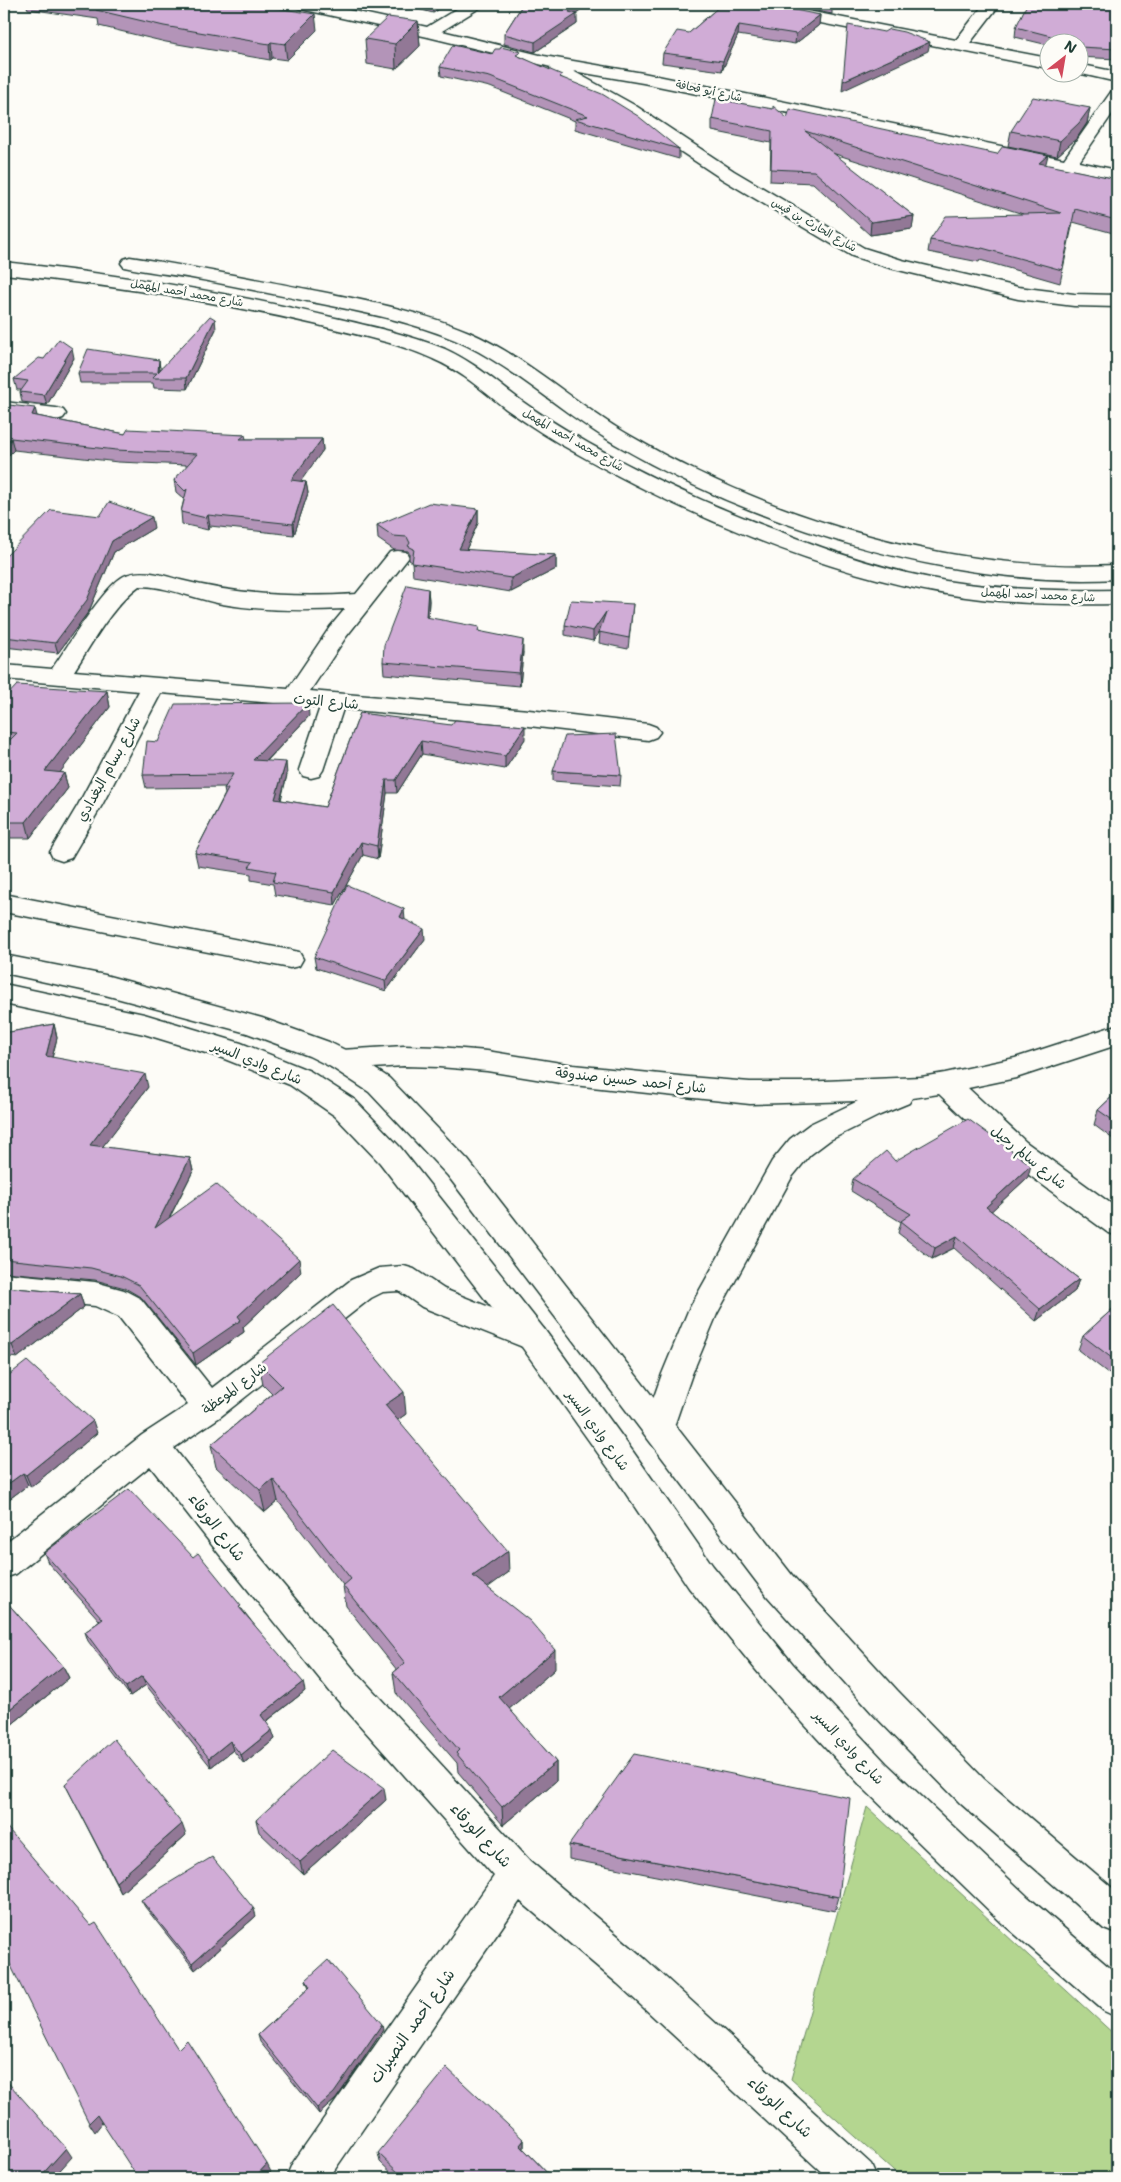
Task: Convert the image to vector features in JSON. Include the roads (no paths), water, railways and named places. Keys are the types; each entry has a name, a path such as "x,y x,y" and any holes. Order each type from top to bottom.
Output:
{"street":[{"name":"شارع أبو قحافة","path":"301,4 429,32 544,61 636,76 1117,175"},
{"path":"429,32 476,4"},
{"path":"750,4 1038,61"},
{"path":"960,45 992,4"},
{"name":"شارع الحارث بن قيس","path":"544,61 630,110 728,174 858,252 896,264 1018,292 1074,300 1117,301"},
{"path":"1088,71 1117,77"},
{"path":"1068,165 1117,96"},
{"name":"شارع محمد أحمد المهمل","path":"4,251 103,260 203,274 345,303 437,327 463,337 507,360 584,415 650,456 756,504 833,531 919,555 968,565 1039,572 1117,572"},
{"name":"شارع محمد أحمد المهمل","path":"4,268 98,278 185,291 275,309 395,339 419,347 448,358 472,372 541,423 586,450 648,483 759,531 868,570 898,578 970,591 1043,597 1117,597"},
{"path":"4,408 56,414"},
{"path":"294,698 360,601 398,557"},
{"path":"58,677 110,602 127,584 137,579 209,595 263,603 295,604 360,601"},
{"name":"شارع التوت","path":"4,672 529,718 648,732"},
{"name":"شارع بسام البغدادي","path":"62,852 90,805 153,686"},
{"path":"311,770 334,701"},
{"path":"4,903 290,959"},
{"name":"شارع وادي السير","path":"4,964 106,985 254,1025 319,1049 341,1060 379,1085 426,1132 458,1168 780,1586 884,1702 972,1790 1117,1916"},
{"name":"شارع وادي السير","path":"4,994 75,1008 191,1037 261,1060 312,1084 346,1108 390,1155 532,1338 623,1463 701,1577 782,1675 874,1776 1015,1910 1117,1998"},
{"name":"شارع أحمد حسين صندوقة","path":"659,1428 677,1374 703,1311 789,1160 800,1147 820,1132 870,1107 933,1085 1016,1068 1117,1035"},
{"name":"شارع أحمد حسين صندوقة","path":"341,1060 439,1056 583,1076 750,1093 801,1093 933,1085"},
{"path":"312,1084 341,1060"},
{"name":"شارع سالم رحيل","path":"933,1085 1016,1150 1117,1224"},
{"name":"شارع الموعظة","path":"4,1563 153,1445 209,1408 360,1289 379,1280 404,1278 433,1298 532,1338"},
{"path":"4,1285 95,1294 113,1299 130,1308 209,1408"},
{"name":"شارع الورقاء","path":"153,1445 230,1544 344,1683 517,1874 631,1971 857,2178"},
{"name":"شارع أحمد النصيرات","path":"306,2178 517,1874"}]}
